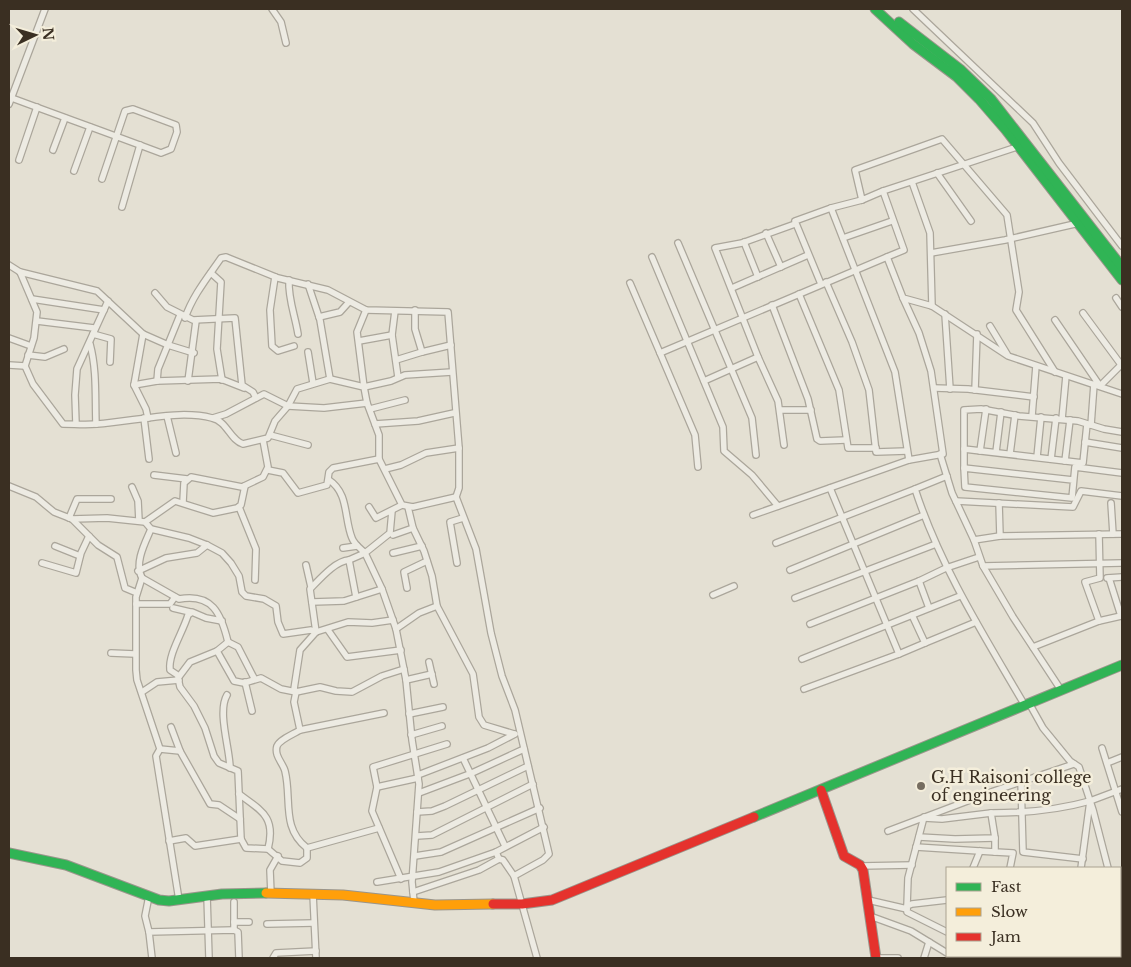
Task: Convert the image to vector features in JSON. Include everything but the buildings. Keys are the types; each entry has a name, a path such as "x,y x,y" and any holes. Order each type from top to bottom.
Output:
{"main road":[{"path":"875,9 913,44 957,77 1022,144"},
{"path":"883,9 960,69 991,99 1122,280"},
{"path":"1081,222 1122,267"},
{"path":"9,853 66,865 169,902 206,896 271,894 343,894 435,905 522,904 552,900 1122,665"},
{"path":"821,790 844,856 861,866 876,958"}],"street":[{"path":"45,9 9,99 37,107 90,127 115,136 140,145 162,153 167,153 170,149 178,128 167,122 128,109 124,112 115,136 102,179"},
{"path":"272,9 281,22 286,43"},
{"path":"912,9 1033,122 1059,164 1122,246"},
{"path":"19,160 37,107"},
{"path":"53,150 66,118"},
{"path":"74,171 90,127"},
{"path":"862,200 855,170 942,139 1006,211 1013,238 1019,292 1016,310 1055,372"},
{"path":"784,445 781,410 715,248 744,242 766,232 795,224 795,221 831,208 862,200 883,191 1022,144"},
{"path":"122,207 140,145"},
{"path":"937,173 971,221"},
{"path":"912,182 930,233 932,306"},
{"path":"660,352 904,250 883,191"},
{"path":"831,208 895,372 909,460"},
{"path":"843,238 892,220"},
{"path":"931,253 1013,238 1081,222"},
{"path":"795,224 808,255 824,283 852,342 869,390 878,453 907,451"},
{"path":"766,232 781,267"},
{"path":"744,242 758,277"},
{"path":"678,243 752,418 756,455"},
{"path":"732,288 808,255"},
{"path":"157,381 158,369 182,316 221,258 226,257 275,277 331,291 366,310 448,312 454,413 459,448 459,488 456,497 476,549 491,633 517,733 524,749 540,808 549,854 544,860 514,876"},
{"path":"652,257 723,427 726,455 752,475 778,506"},
{"path":"752,515 909,460 943,454 931,371 919,334 887,257"},
{"path":"9,265 20,272 46,277 62,284 94,290 143,334 168,345 194,353"},
{"path":"20,272 38,312 31,346 24,366 33,384 63,424 96,424 167,416 214,418 226,414 264,394 288,406 324,408 369,406 405,400"},
{"path":"211,273 221,282 217,349 222,380"},
{"path":"275,277 270,310 272,346 278,351 294,346"},
{"path":"289,280 289,297 296,316 298,334"},
{"path":"630,283 694,435 698,467"},
{"path":"308,284 319,316 330,378"},
{"path":"155,293 165,305 182,316 196,321 232,318 237,321 244,388"},
{"path":"798,294 839,390 849,449 876,448"},
{"path":"903,298 932,306 1008,356 1122,394"},
{"path":"1116,298 1122,307"},
{"path":"32,299 104,310"},
{"path":"76,424 75,395 77,370 108,301"},
{"path":"319,316 340,312 349,302"},
{"path":"772,305 811,410 818,441 846,440"},
{"path":"366,310 357,332 364,387 379,435 380,458 405,506 422,546 437,606 473,674 479,718 484,725 517,733"},
{"path":"415,310 415,329 422,352"},
{"path":"395,311 392,335 398,377"},
{"path":"964,449 1083,463 1085,442 1097,385 1122,365 1083,312"},
{"path":"946,314 950,389"},
{"path":"1055,320 1097,385"},
{"path":"37,321 93,331 112,338 110,362"},
{"path":"188,381 194,353 196,321"},
{"path":"990,326 1008,356"},
{"path":"143,334 134,385 146,409 149,459"},
{"path":"975,390 977,334"},
{"path":"359,341 392,335"},
{"path":"9,338 31,346"},
{"path":"90,344 96,367 94,387 96,424"},
{"path":"396,360 451,345"},
{"path":"28,355 45,357 64,349"},
{"path":"308,352 313,383"},
{"path":"704,381 758,357"},
{"path":"9,365 24,366"},
{"path":"1032,416 1036,366"},
{"path":"214,418 227,427 241,443 263,440 270,435 275,421 288,406 295,391 313,383 330,378 364,387 391,381 398,377 452,372"},
{"path":"1051,459 1066,376"},
{"path":"134,385 157,381 222,380 253,392 256,398"},
{"path":"934,388 975,390 1034,397"},
{"path":"781,410 811,410"},
{"path":"1122,432 1059,418 1015,415 986,410 964,410 965,487 1072,498 1075,466 1122,473"},
{"path":"980,451 986,410"},
{"path":"996,452 1001,412"},
{"path":"376,424 418,421 454,413"},
{"path":"1010,454 1015,415"},
{"path":"167,416 176,453"},
{"path":"1038,457 1041,417"},
{"path":"1065,460 1070,420"},
{"path":"270,435 308,445"},
{"path":"263,440 268,470"},
{"path":"1085,442 1122,448"},
{"path":"385,468 401,465 426,453 459,448"},
{"path":"940,454 956,501 974,540 983,566 1032,647 1061,690"},
{"path":"268,470 283,474 298,492 324,487 329,480 329,472 333,468 380,458"},
{"path":"964,468 1073,480"},
{"path":"154,475 187,479 195,476 235,486 244,486 260,479 268,470"},
{"path":"776,543 947,476"},
{"path":"183,502 184,485 187,479"},
{"path":"329,480 336,486 346,507 351,536 365,553 382,589 401,650 419,793 417,836 412,878 414,902"},
{"path":"9,486 36,497 54,512 70,519 116,557 125,588 137,593"},
{"path":"132,486 138,501 142,522"},
{"path":"244,486 239,507 256,549 255,580"},
{"path":"830,488 898,654"},
{"path":"915,488 936,544 960,596 1043,728 1074,764 1079,767 1108,867"},
{"path":"956,501 1073,507 1082,491 1122,496"},
{"path":"369,507 376,518 405,506 456,497"},
{"path":"70,519 77,499 111,499"},
{"path":"142,522 172,502 183,502 213,513 239,507"},
{"path":"999,503 1000,536"},
{"path":"1111,503 1113,534"},
{"path":"312,587 333,568 365,553 390,533 392,511"},
{"path":"790,570 924,515"},
{"path":"70,519 107,518 142,522 151,529 189,538 222,553 239,576 242,592 246,596 264,599 276,606 278,622 283,634 311,630 316,632 328,630 348,622 372,623 393,620"},
{"path":"457,563 450,522 463,518"},
{"path":"393,535 413,528"},
{"path":"151,529 141,554 138,571 142,578 179,600 193,596 201,598 220,614 228,642 238,647 254,678"},
{"path":"1099,534 1100,578"},
{"path":"974,540 1000,536 1122,534"},
{"path":"42,562 76,573 80,556 89,536"},
{"path":"795,598 936,544"},
{"path":"138,571 166,558 197,553 207,545"},
{"path":"55,546 80,556"},
{"path":"343,548 358,546"},
{"path":"393,553 422,546"},
{"path":"810,624 979,556"},
{"path":"349,560 356,597"},
{"path":"407,588 404,572 427,561"},
{"path":"983,566 1122,563"},
{"path":"300,730 294,702 296,692 294,684 300,650 316,632 312,587 306,565"},
{"path":"1099,621 1085,582 1100,578 1122,577"},
{"path":"142,578 136,604 135,654 137,680 160,749 156,756 179,900"},
{"path":"1032,647 1099,621 1121,615 1109,578"},
{"path":"919,581 929,608"},
{"path":"713,595 734,586"},
{"path":"312,602 344,601 382,589"},
{"path":"802,659 960,596"},
{"path":"136,604 170,604 175,597"},
{"path":"396,629 419,613 437,606"},
{"path":"172,608 222,621"},
{"path":"179,678 170,670 170,659 190,612"},
{"path":"912,615 925,642"},
{"path":"804,689 898,654 976,622"},
{"path":"328,630 347,657 401,650"},
{"path":"228,642 218,651 190,662 179,678 180,687 194,706 205,728 214,756 220,763 238,771 241,839 246,848 268,849 282,861 300,863 307,858 307,848 294,836 287,803 285,771 278,757 277,748 279,744 300,730 384,713"},
{"path":"218,651 234,681 245,682 254,678 261,678 281,689 296,692 320,687 352,692 382,676 404,669"},
{"path":"111,653 135,654"},
{"path":"429,662 434,684"},
{"path":"406,680 432,674"},
{"path":"142,692 157,682 179,678"},
{"path":"245,682 252,711"},
{"path":"227,695 224,701 224,737 230,768"},
{"path":"409,714 443,708"},
{"path":"411,735 442,726"},
{"path":"171,727 180,751 210,804 220,805 240,819"},
{"path":"376,787 418,777 488,748 517,733"},
{"path":"401,879 372,811 376,787 373,769 375,765 447,744"},
{"path":"1102,748 1120,790 1122,812"},
{"path":"160,749 180,751"},
{"path":"419,793 471,773 524,749"},
{"path":"1107,763 1122,757"},
{"path":"463,758 480,790 505,846"},
{"path":"888,832 1021,781 1074,764"},
{"path":"417,812 432,811 528,766"},
{"path":"1021,781 1023,852"},
{"path":"417,836 432,834 533,784"},
{"path":"924,817 942,819 991,813 1022,813 1071,806 1120,790"},
{"path":"239,794 266,815 272,831 268,849"},
{"path":"1081,867 1090,800"},
{"path":"415,856 442,852 496,826 540,808"},
{"path":"991,813 995,852"},
{"path":"924,817 908,878 907,912 946,932"},
{"path":"377,882 412,878 439,872 496,852 544,827"},
{"path":"307,848 379,828"},
{"path":"919,836 955,839 995,838"},
{"path":"169,841 186,838 195,846 241,839"},
{"path":"916,847 1012,853 1023,852 1083,859"},
{"path":"973,867 980,851"},
{"path":"496,852 499,859 503,860 514,876 536,958"},
{"path":"1010,867 1012,853"},
{"path":"271,894 270,870 278,856"},
{"path":"413,892 479,870 499,859"},
{"path":"861,866 912,865"},
{"path":"273,958 276,953 316,955 313,894"},
{"path":"149,896 146,916 152,958"},
{"path":"206,896 209,958"},
{"path":"868,900 907,907 946,900"},
{"path":"234,902 234,930"},
{"path":"870,916 904,928 946,954"},
{"path":"234,922 249,922"},
{"path":"267,924 314,923"},
{"path":"149,932 234,930 238,932 239,958"},
{"path":"924,958 929,942"},
{"path":"876,958 898,958"}],"traffic: fast":[{"path":"875,9 913,44 957,77 979,99 1005,129 1122,280"},
{"path":"899,22 960,69 991,99 1122,267"},
{"path":"754,817 1122,665"},
{"path":"9,853 66,865 159,900 169,901 222,894 266,893"}],"traffic: slow":[{"path":"266,893 343,895 435,905 493,904"}],"traffic: jam":[{"path":"821,790 844,856 860,865 863,870 876,958"},
{"path":"493,904 522,904 552,900 754,817"}],"place":[{"name":"G.H Raisoni college of engineering","path":"921,786"}]}
